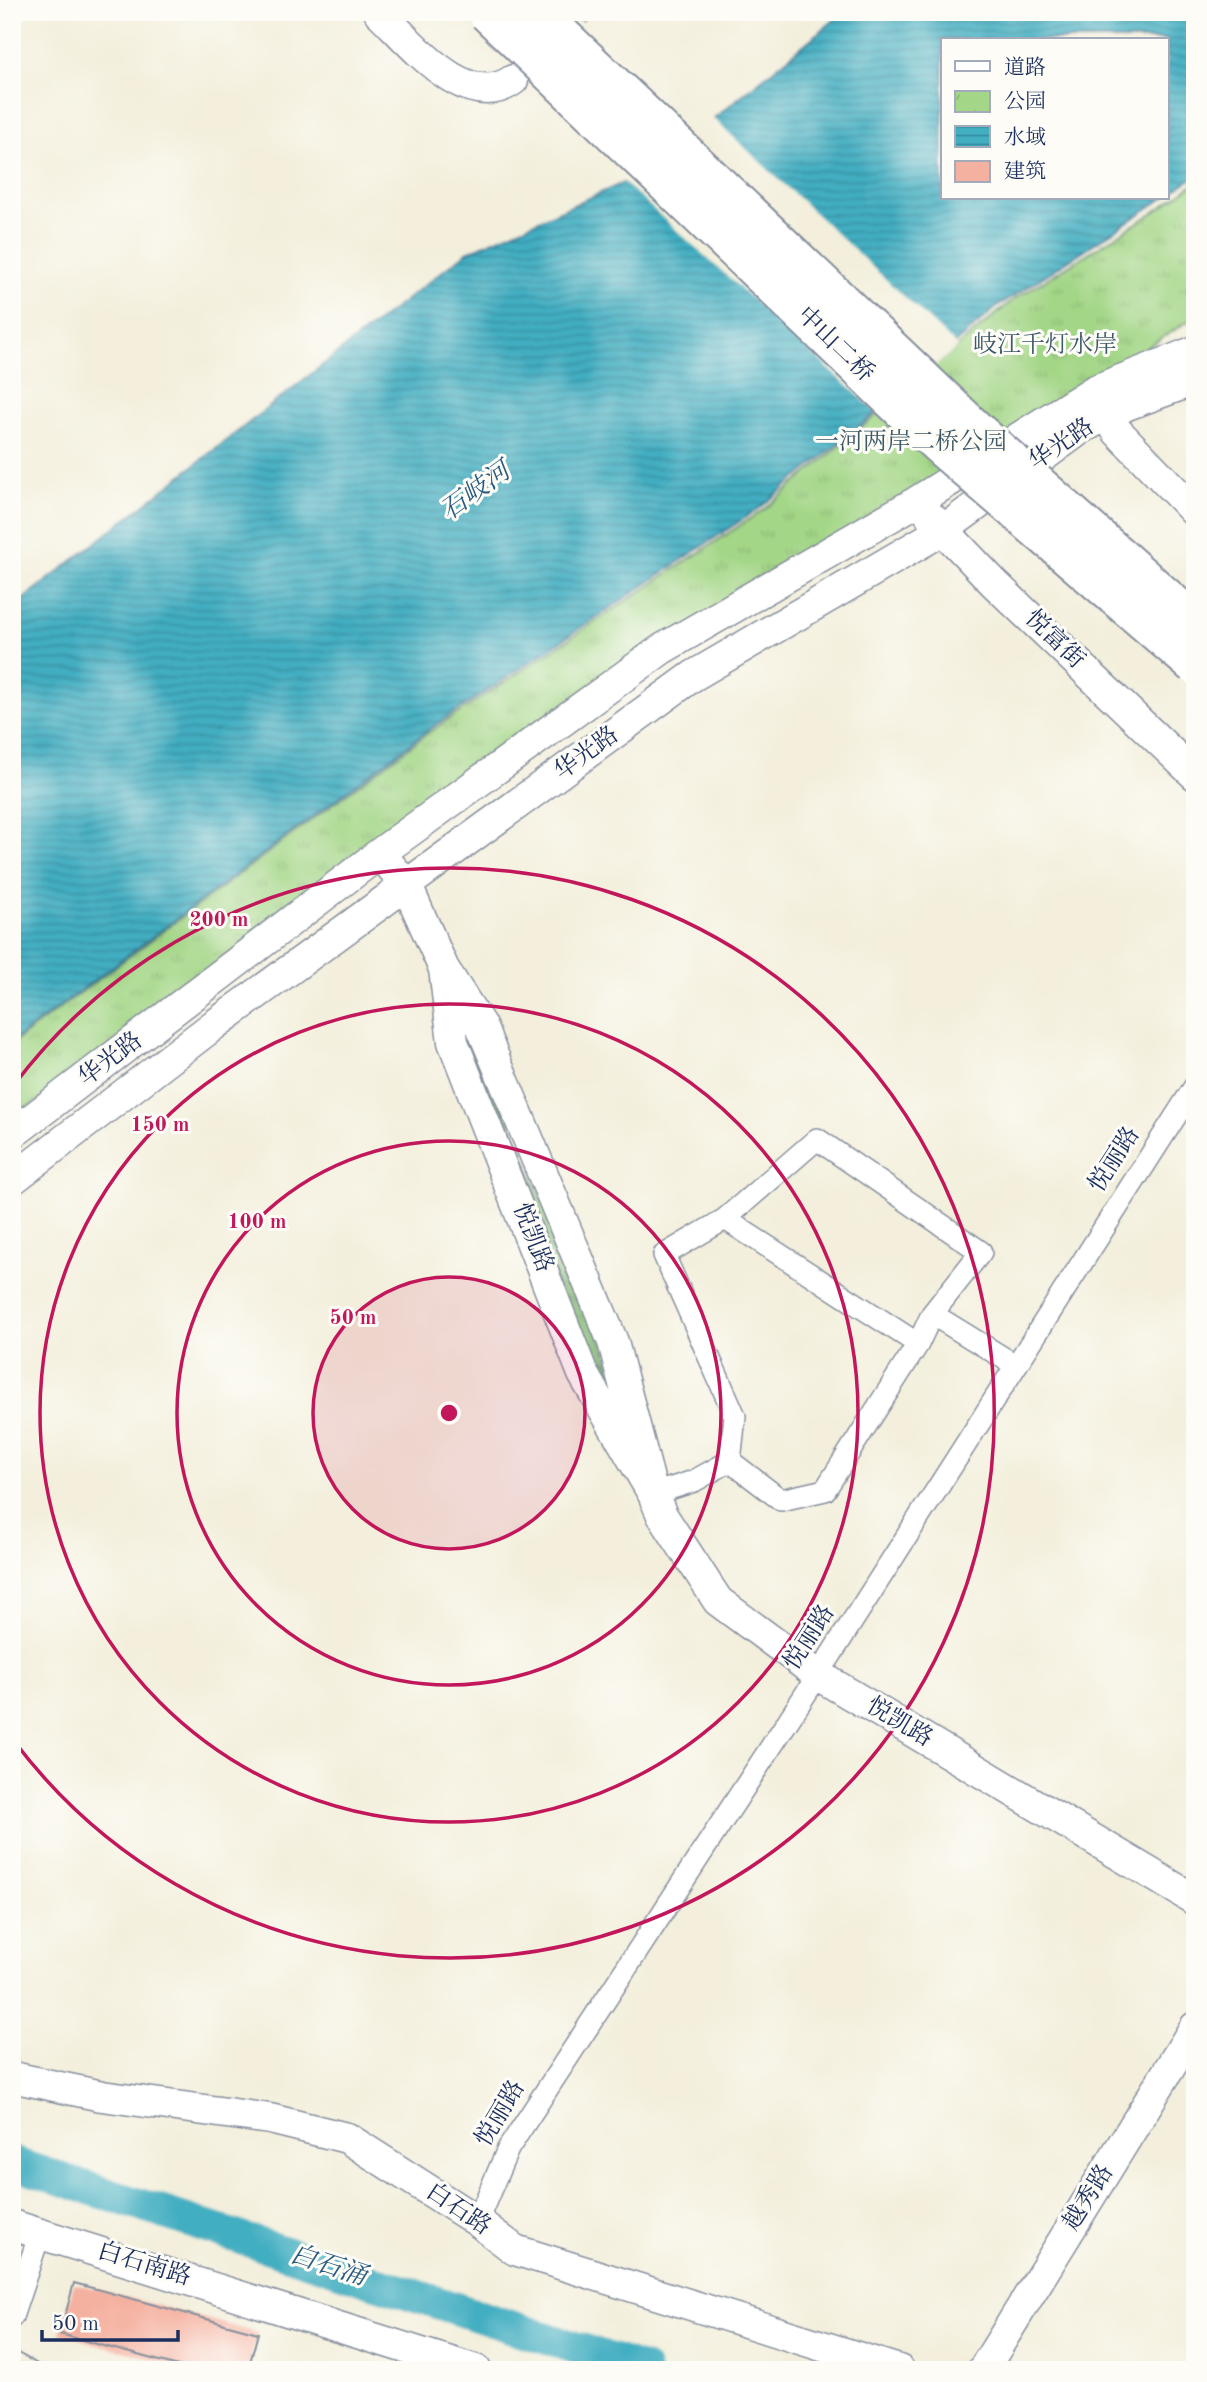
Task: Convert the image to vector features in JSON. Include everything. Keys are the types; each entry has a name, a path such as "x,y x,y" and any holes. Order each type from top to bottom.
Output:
{"highway":[{"name":"中山二桥","path":"486,12 938,444 1195,665"},
{"name":"中山二桥","path":"537,12 976,430 1195,623"}],"street":[{"path":"379,12 459,84 486,89 505,86 513,80"},
{"name":"华光路","path":"12,1134 380,853 662,649 916,502 1195,351"},
{"name":"华光路","path":"12,1180 214,1025 693,676 943,530 1082,428 1100,403 1195,380"},
{"path":"1100,403 1195,512"},
{"name":"悦富街","path":"916,502 1194,773"},
{"name":"悦凯路","path":"380,853 407,886 444,969 481,1026 613,1342 653,1494"},
{"name":"悦凯路","path":"444,969 453,1042 583,1374 653,1494 662,1515 718,1601 818,1675 1195,1900"},
{"name":"悦丽路","path":"477,2221 508,2149 818,1675 1195,1086"},
{"path":"817,1139 981,1252 932,1314 918,1344 825,1490 781,1500 730,1461 736,1416 664,1255 724,1219 817,1139"},
{"path":"724,1219 918,1344"},
{"path":"932,1314 1015,1366"},
{"path":"653,1494 694,1481 730,1461"},
{"name":"越秀路","path":"983,2370 1195,2027"},
{"name":"白石路","path":"12,2077 102,2096 270,2119 347,2138 477,2221 515,2250 899,2370"},
{"path":"12,2317 26,2229"},
{"name":"白石南路","path":"26,2229 476,2370"}],"green space":[{"name":"一河两岸二桥公园","path":"1195,183 1195,317 986,449 697,622 88,1074 12,1115 12,1044 428,733 766,508 1013,300 1156,211"},
{"path":"459,1001 608,1355 622,1420 587,1364 458,1034"}],"water":[{"name":"石岐河","path":"844,12 1195,12 1195,176 1168,195 1168,38 941,38 941,200 1161,200 997,307 865,422 761,507 431,728 12,1042 12,608 467,252 648,172"}],"pier":[{"path":"711,116 958,347 879,414 621,180 646,169"}],"building":[{"path":"74,2283 258,2333 248,2370 193,2370 60,2334"},
{"path":"18,2353 48,2370 12,2370"}],"waterway":[{"name":"白石涌","path":"12,2163 643,2370"}],"tunnel":[{"path":"545,47 578,12"}],"park label":[{"name":"岐江千灯水岸","path":"1045,346"}]}
